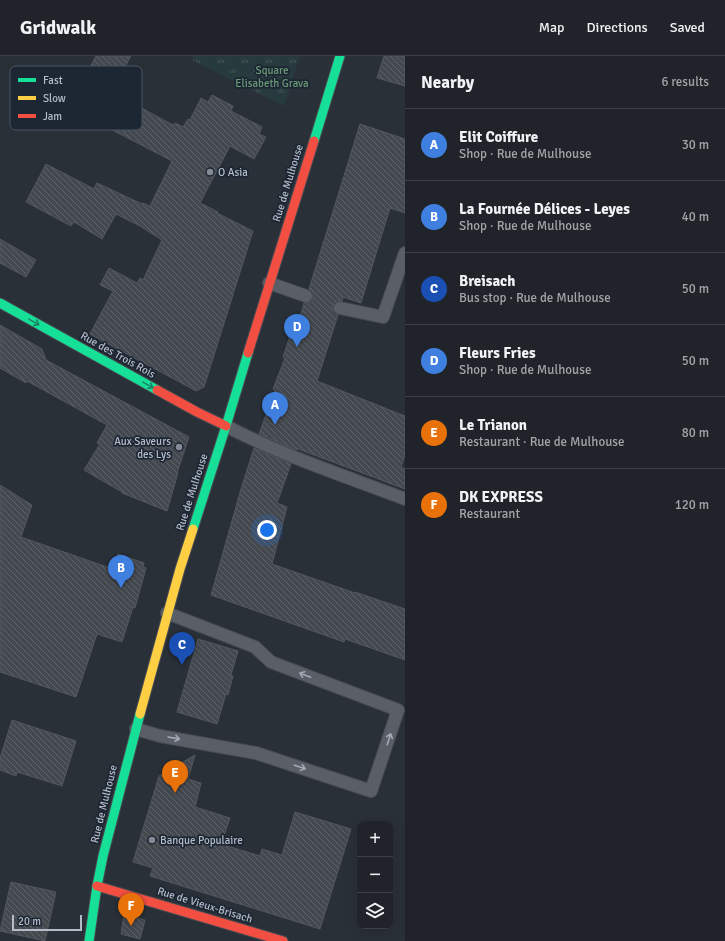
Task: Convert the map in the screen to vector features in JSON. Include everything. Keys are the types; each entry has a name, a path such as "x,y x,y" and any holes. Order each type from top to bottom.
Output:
{"main road":[{"name":"Rue de Mulhouse","path":"89,941 103,856 180,569 226,426 340,56"},
{"name":"Rue des Trois Rois","path":"0,303 226,426"},
{"name":"Rue de Vieux-Brisach","path":"97,886 283,941"}],"lane":[{"path":"340,308 383,317 405,252"},
{"path":"269,283 306,296"},
{"path":"226,426 251,440 285,454 405,499"},
{"path":"136,729 160,736 256,753 371,791 398,710 271,662 255,647 168,613"}],"green space":[{"name":"Square Elisabeth Grava","path":"193,56 300,56 284,106 192,60"}],"building":[{"path":"96,56 131,56 125,66 91,66"},
{"path":"384,56 405,56 405,86 377,78"},
{"path":"212,95 233,106 231,111 262,127 259,134 266,137 254,159 230,146 200,203 253,231 204,387 196,391 90,334 113,291 100,285 109,268 137,283 140,278 143,280 162,240 140,226 116,214 102,239 74,222 71,226 26,202 46,164 94,189 97,183 142,204 143,203 150,206 172,161 112,130 142,130 142,108 173,125 175,123 183,127 188,119 190,120 201,98 208,102"},
{"path":"360,124 405,139 405,213 390,208 361,303 343,297 342,301 334,303 333,311 338,315 317,381 405,416 405,456 401,467 405,469 405,489 298,449 296,450 259,434 275,390 273,389 285,358 283,357 293,327 297,328 304,303 311,302 313,298 312,291 309,289"},
{"path":"0,239 36,260 26,277 0,263"},
{"path":"0,325 42,349 46,360 189,437 177,473 167,511 122,493 84,470 100,444 97,443 107,425 27,381 26,383 0,368"},
{"path":"254,448 291,464 277,503 287,507 272,564 405,609 405,660 345,639 344,642 211,595"},
{"path":"0,485 32,505 21,537 113,569 118,554 144,563 143,567 146,568 135,608 133,607 122,642 97,634 76,697 0,672"},
{"path":"198,639 238,651 231,675 233,676 228,695 226,694 217,724 177,712"},
{"path":"12,720 76,741 62,786 17,772 16,776 0,770 0,758"},
{"path":"195,755 188,779 201,783 195,807 230,818 221,844 260,856 262,849 282,855 295,812 351,829 320,929 150,876 153,868 133,862 159,776"},
{"path":"11,882 56,892 45,941 0,931"},
{"path":"124,914 145,920 140,939 121,934"}],"traffic: fast":[{"path":"314,141 340,56"},
{"path":"0,303 157,390"},
{"path":"193,529 248,353"},
{"path":"89,941 103,856 140,714"}],"traffic: slow":[{"path":"140,714 180,569 193,529"}],"traffic: jam":[{"path":"248,353 314,141"},
{"path":"157,390 226,426"},
{"path":"97,886 283,941"}],"place":[{"name":"O Asia","path":"210,172"},
{"name":"Fleurs Fries","path":"297,347"},
{"name":"Elit Coiffure","path":"275,425"},
{"name":"Aux Saveurs des Lys","path":"179,447"},
{"name":"La Fournée Délices - Leyes","path":"121,588"},
{"name":"Breisach","path":"182,665"},
{"name":"Le Trianon","path":"175,793"},
{"name":"Banque Populaire","path":"152,840"},
{"name":"DK EXPRESS","path":"131,926"}]}
